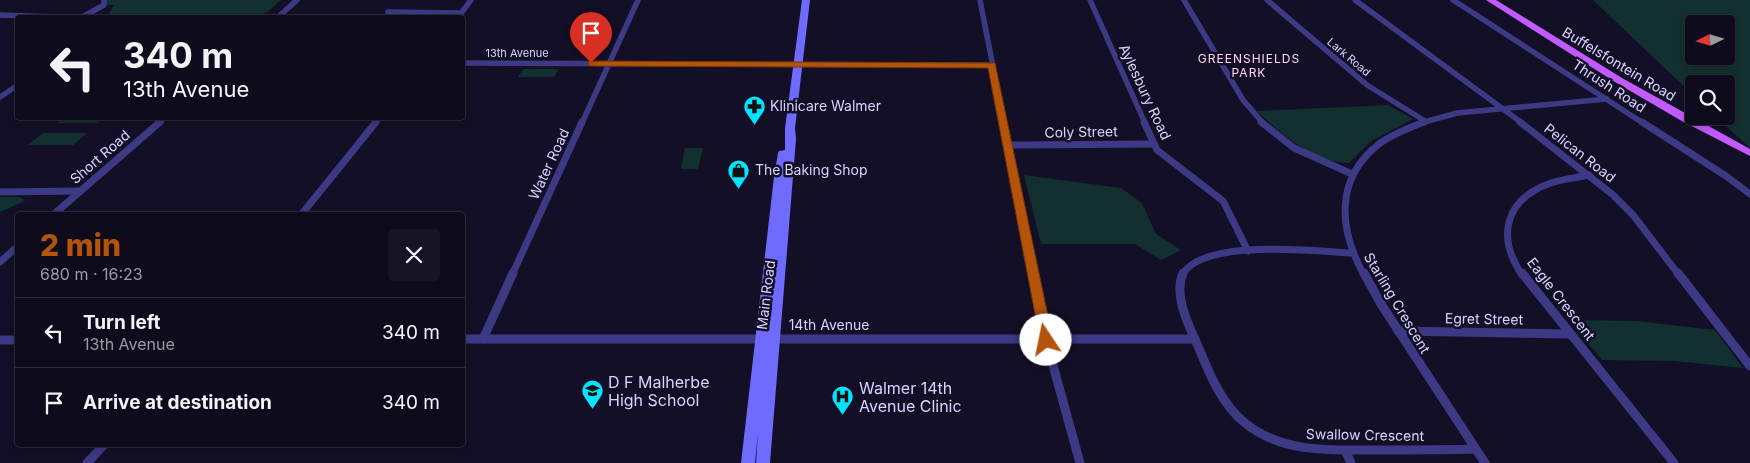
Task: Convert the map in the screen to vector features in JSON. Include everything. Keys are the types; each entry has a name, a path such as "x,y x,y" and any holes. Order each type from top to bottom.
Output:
{"main road":[{"name":"Main Road","path":"748,463 785,218 790,128 806,0"},
{"name":"Buffelsfontein Road","path":"1484,0 1635,91 1750,153"},
{"name":"Buffelsfontein Road","path":"1490,0 1528,26"},
{"name":"Main Road","path":"763,463 767,340"}],"street":[{"path":"89,15 100,9 104,5 104,0"},
{"path":"280,15 297,0"},
{"path":"388,12 459,15 471,0"},
{"name":"Water Road","path":"483,339 638,0"},
{"path":"980,0 1046,340 1080,463"},
{"name":"Aylesbury Road","path":"1090,0 1154,144 1164,156 1224,201 1248,250"},
{"path":"1184,0 1243,100 1258,118 1294,148 1352,174"},
{"name":"Lark Road","path":"1267,0 1367,85 1425,121"},
{"name":"Pelican Road","path":"1355,0 1503,108 1589,175 1633,215 1750,366"},
{"name":"Thrush Road","path":"1453,0 1726,176 1750,194"},
{"path":"0,15 15,15"},
{"name":"13th Avenue","path":"465,63 992,65"},
{"path":"0,98 15,87"},
{"name":"Starling Crescent","path":"1485,463 1365,279 1352,253 1344,217 1345,201 1352,174 1379,144 1401,131 1425,121 1457,114 1503,108 1608,99"},
{"name":"Short Road","path":"56,212 162,120"},
{"path":"303,212 377,120"},
{"name":"Coly Street","path":"1008,146 1154,144"},
{"name":"Eagle Crescent","path":"1589,175 1550,183 1518,203 1507,220 1507,237 1511,256 1527,282 1674,463"},
{"path":"0,192 80,191"},
{"path":"0,262 15,249"},
{"name":"Swallow Crescent","path":"1352,253 1248,250 1206,255 1196,261 1182,274 1179,284 1181,299 1195,339 1232,410 1255,432 1294,447 1344,450 1475,449"},
{"name":"Egret Street","path":"1398,331 1570,334"},
{"name":"14th Avenue","path":"465,339 1195,339"},
{"path":"0,340 15,340"},
{"path":"87,463 102,447"},
{"path":"1344,450 1351,463"}],"green space":[{"path":"104,0 281,0 261,15 108,15 114,5 104,5"},
{"path":"1593,0 1750,0 1750,148 1725,125 1735,125 1735,75 1685,75 1685,87"},
{"path":"523,69 559,69 554,77 518,77"},
{"path":"1388,105 1413,119 1370,142 1349,163 1336,162 1311,153 1287,138 1257,111"},
{"path":"61,120 102,120 98,123 57,123"},
{"path":"43,133 87,133 73,145 28,145"},
{"path":"685,148 703,148 698,169 681,169"},
{"path":"1024,175 1121,188 1142,203 1156,234 1181,250 1161,260 1135,244 1041,244"},
{"path":"0,197 20,197 25,201 0,212"},
{"path":"1569,320 1637,321 1715,330 1743,368 1674,361 1602,360"}],"place":[{"name":"Klinicare Walmer","path":"754,125"},
{"name":"The Baking Shop","path":"739,189"},
{"name":"D F Malherbe High School","path":"592,410"},
{"name":"Walmer 14th Avenue Clinic","path":"843,416"}],"district":[{"name":"GREENSHIELDS PARK","path":"1249,66"}],"route":[{"path":"591,63 992,65 1046,340"}]}
